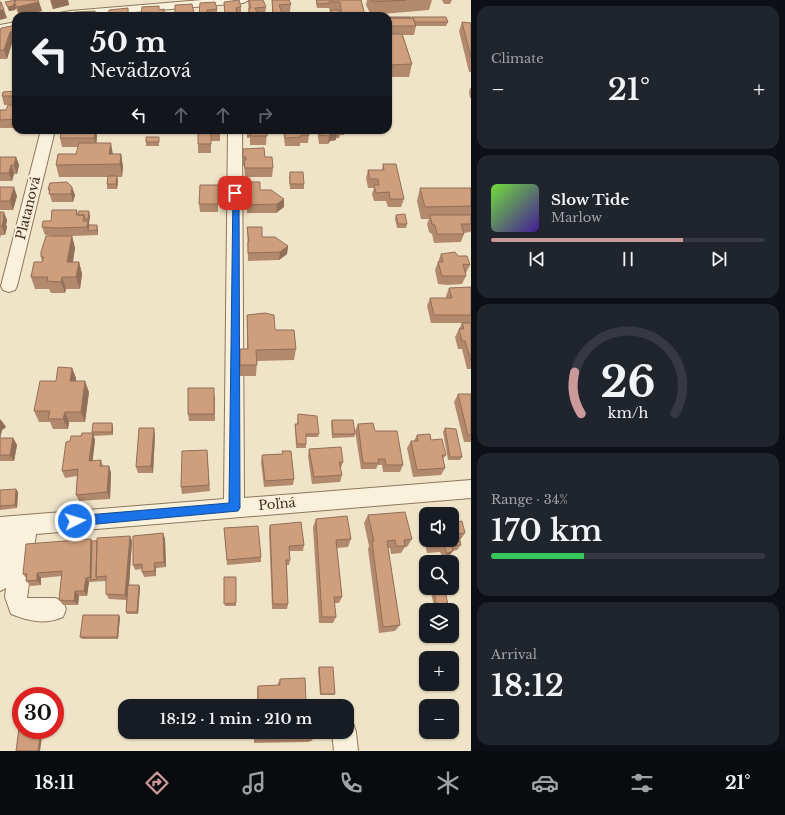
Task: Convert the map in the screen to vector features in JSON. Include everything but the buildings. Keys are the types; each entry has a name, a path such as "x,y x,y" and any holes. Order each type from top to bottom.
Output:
{"street":[{"path":"105,12 243,0"},
{"path":"0,28 12,26"},
{"name":"Platanová","path":"9,286 47,134"},
{"path":"234,508 235,134"},
{"name":"Poľná","path":"13,526 471,489"},
{"path":"0,580 13,526"},
{"path":"13,526 16,597 19,606 29,610 55,609"},
{"path":"345,739 346,751"}],"route":[{"path":"75,521 234,508 235,193"}]}
